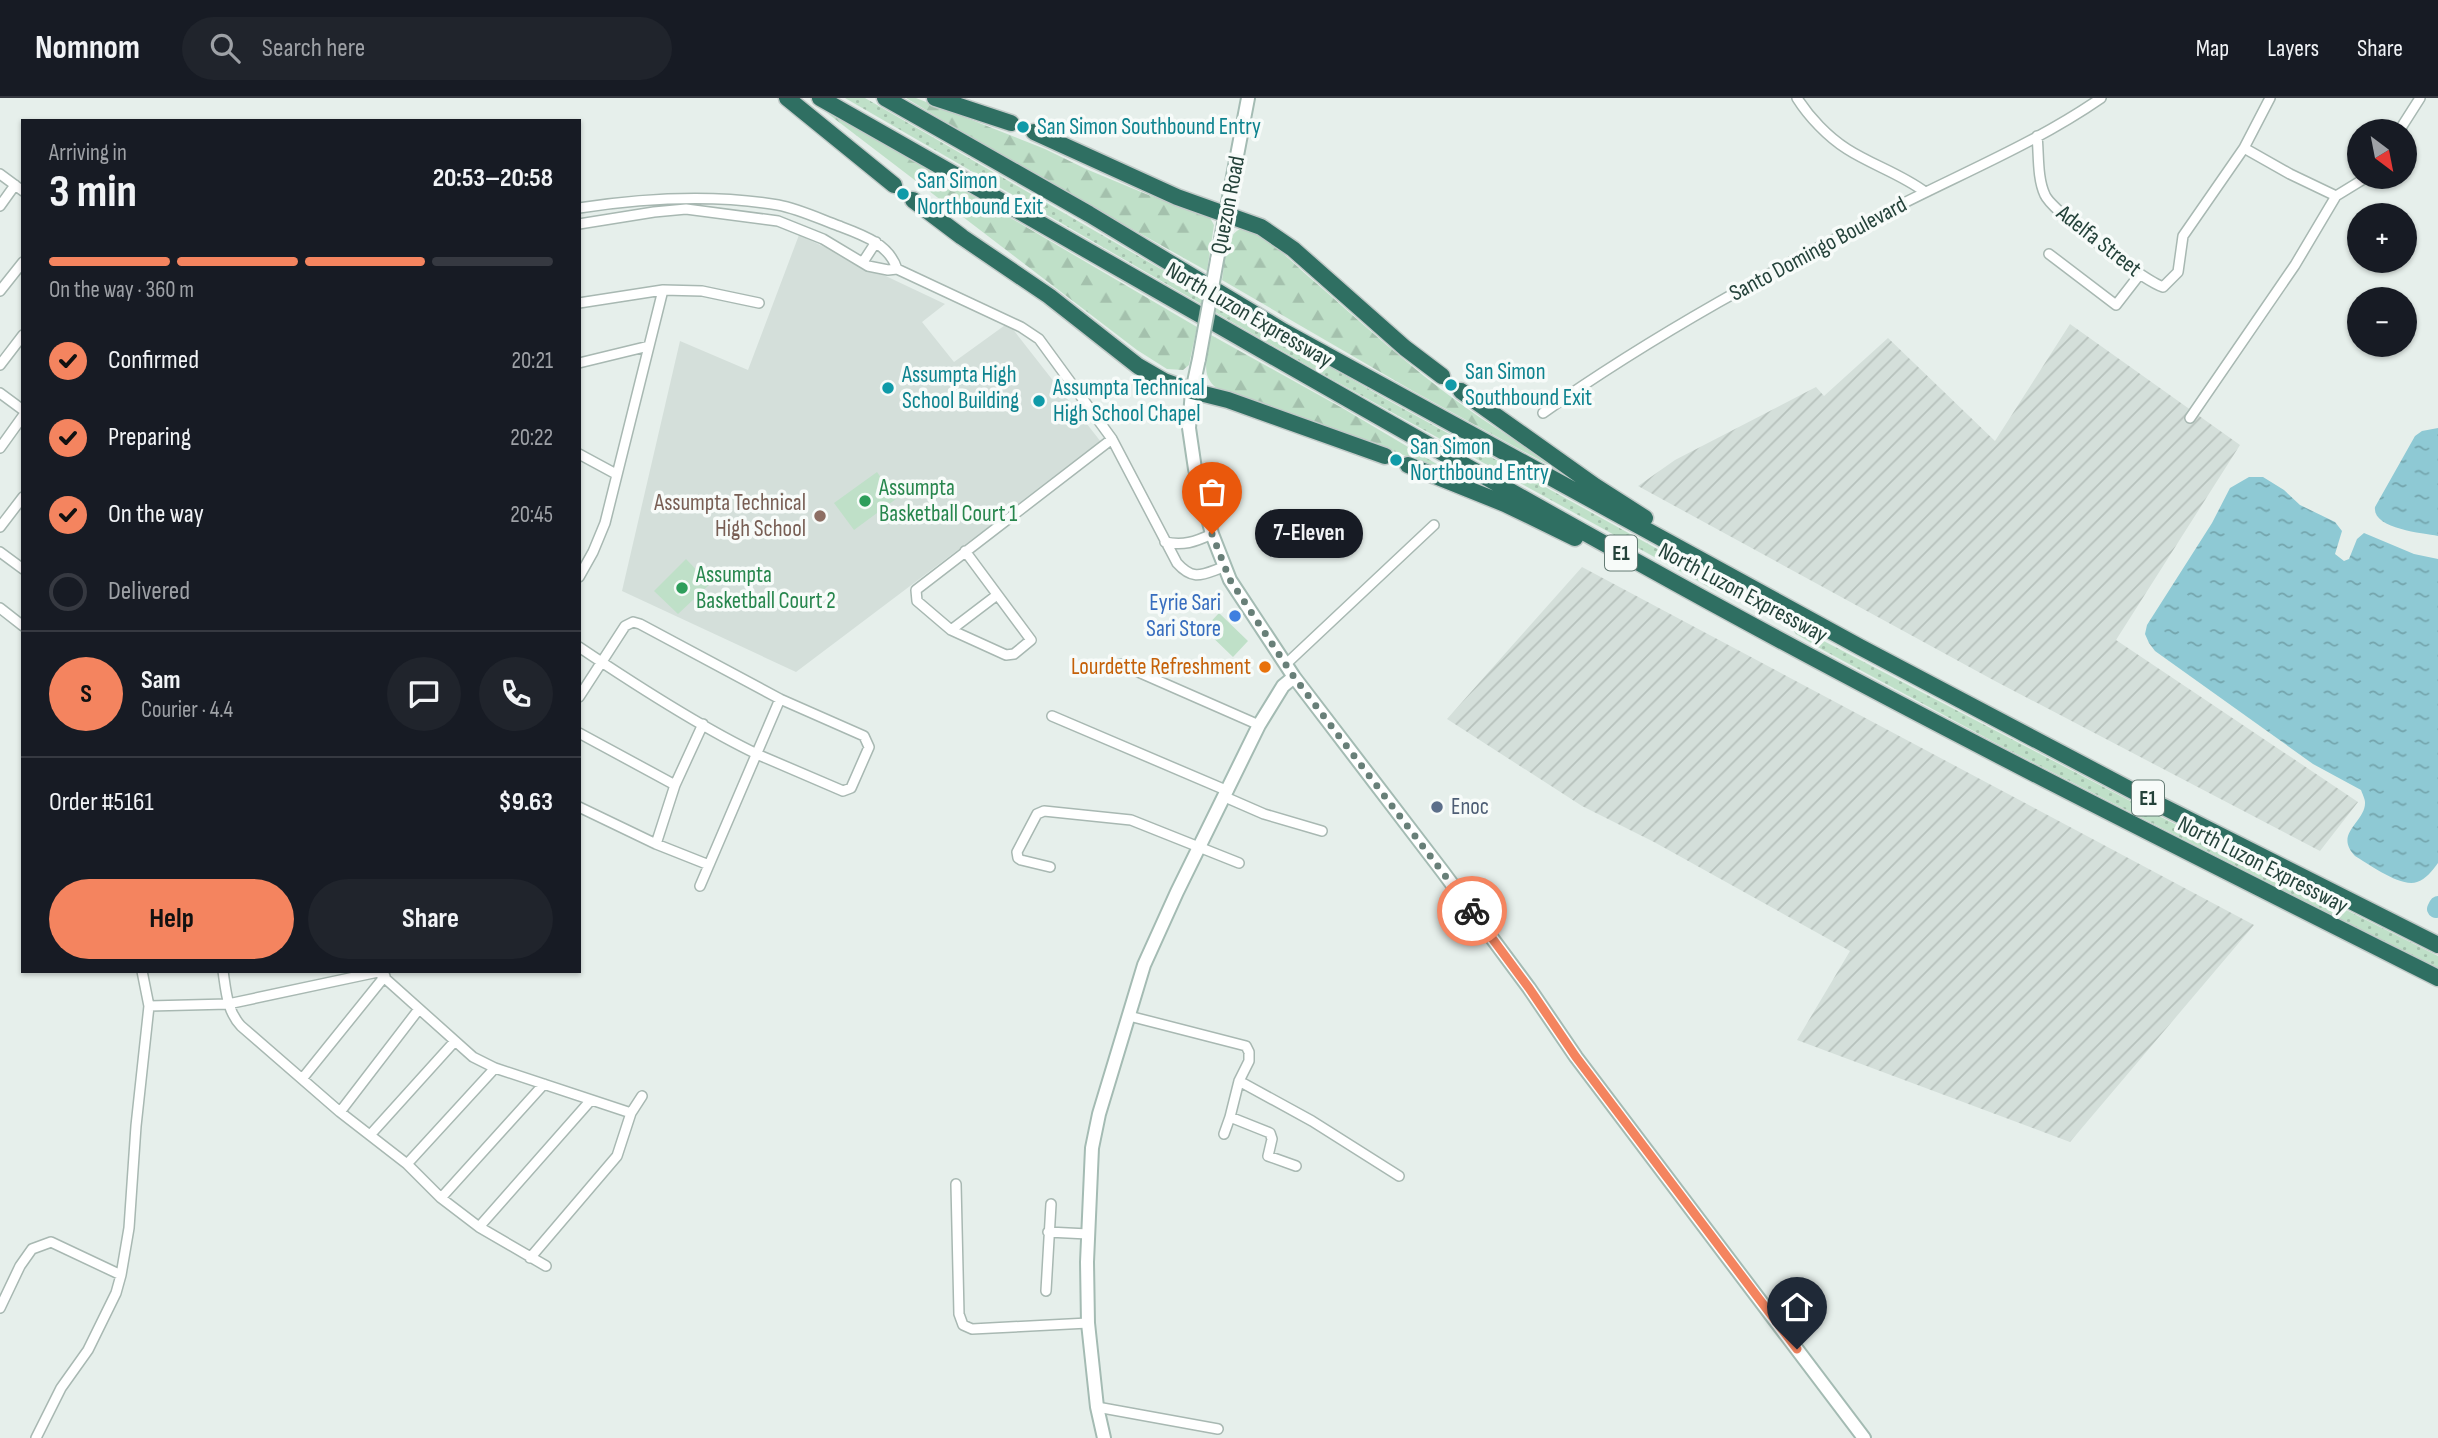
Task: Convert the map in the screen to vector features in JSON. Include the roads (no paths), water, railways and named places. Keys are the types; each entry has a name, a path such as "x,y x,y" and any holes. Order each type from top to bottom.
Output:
{"highway":[{"path":"787,98 894,185"},
{"name":"North Luzon Expressway","path":"820,98 1641,564 1864,685 2438,978"},
{"name":"North Luzon Expressway","path":"885,98 1283,331 1860,647 2148,799 2438,945"},
{"path":"935,98 1011,123"},
{"path":"1034,132 1177,197 1261,228 1293,249 1405,348 1442,376"},
{"path":"913,200 1049,296 1138,366 1164,381 1228,400 1385,456"},
{"path":"1461,391 1628,507 1833,624 1860,647"},
{"path":"1408,465 1505,504 1616,558 1641,564"}],"main road":[{"name":"Quezon Road","path":"1248,98 1192,391 1189,428 1200,497 1224,567 1294,677 1443,872 1529,988 1576,1057 1864,1438"},
{"path":"1104,1438 1097,1407 1088,1323 1088,1234 1094,1137 1115,1054 1144,965 1259,726 1283,686 1294,677"}],"street":[{"path":"1797,98 1807,114 1847,149 1894,172 1925,192"},
{"name":"Santo Domingo Boulevard","path":"1543,413 1607,368 1741,288 2037,136 2101,98"},
{"name":"Adelfa Street","path":"2037,136 2042,186 2046,198 2064,217 2140,274 2163,287 2178,272 2183,236 2244,148 2270,98"},
{"path":"2407,119 2420,98"},
{"path":"2244,148 2336,196"},
{"path":"0,174 19,188 0,206"},
{"path":"2190,418 2295,265 2336,196 2347,189"},
{"path":"581,208 642,200 694,198 780,206 876,242 889,252 897,269"},
{"path":"581,224 686,209 778,221 823,239 877,269 897,269 1021,327 1039,339 1112,439 1177,563 1190,575 1197,576 1224,567"},
{"path":"823,239 828,222"},
{"path":"863,262 876,242"},
{"path":"2049,254 2116,305 2140,274"},
{"path":"0,291 21,265"},
{"path":"581,574 605,523 663,290"},
{"path":"581,303 663,290 702,291 759,303"},
{"path":"0,365 21,338"},
{"path":"581,363 649,346"},
{"path":"0,393 21,409"},
{"path":"0,448 21,419"},
{"path":"965,551 1031,640 1014,654 1004,654 951,630 916,601 916,590 965,551 1112,439"},
{"path":"581,455 616,474"},
{"path":"0,527 21,500"},
{"path":"1286,665 1434,525"},
{"path":"1165,542 1179,545 1194,543 1212,534"},
{"path":"0,552 21,568"},
{"path":"951,630 997,595"},
{"path":"0,608 21,624"},
{"path":"581,649 602,663 703,724 757,754 843,791 851,788 869,747 864,736 780,699 633,622 625,626 602,663 581,695"},
{"path":"1120,664 1259,726"},
{"path":"700,886 780,699"},
{"path":"1052,716 1226,794 1264,814 1322,831"},
{"path":"656,844 675,785 703,724"},
{"path":"581,734 675,785"},
{"path":"581,808 656,844 709,865"},
{"path":"1050,867 1021,860 1017,852 1037,814 1044,811 1131,820 1239,863"},
{"path":"36,1438 61,1388 88,1350 116,1293 121,1275 129,1228 136,1126 149,1006 142,973"},
{"path":"223,973 228,1004 234,1019 241,1026 340,1112 407,1164 441,1198 480,1227 546,1266"},
{"path":"149,1006 228,1004 380,973"},
{"path":"380,973 473,1057 495,1068 631,1113"},
{"path":"302,1079 380,973"},
{"path":"340,1112 419,1009"},
{"path":"1129,1016 1246,1046 1249,1061 1239,1081 1224,1134"},
{"path":"371,1134 455,1041"},
{"path":"407,1164 495,1068"},
{"path":"1239,1081 1312,1121 1399,1176"},
{"path":"441,1198 544,1084"},
{"path":"530,1258 617,1156 631,1113 642,1096"},
{"path":"480,1227 591,1100"},
{"path":"1230,1117 1270,1133 1272,1139 1268,1156 1296,1166"},
{"path":"956,1184 959,1314 963,1325 972,1329 1088,1323"},
{"path":"1046,1291 1051,1204"},
{"path":"1048,1232 1088,1234"},
{"path":"0,1308 20,1266 32,1249 51,1242 121,1275"},
{"path":"1097,1407 1218,1429"}],"water":[{"path":"2438,428 2438,536 2389,525 2376,514 2375,507 2415,436 2422,431"},
{"path":"2249,477 2263,477 2284,490 2300,505 2335,522 2342,531 2335,554 2344,561 2349,559 2357,539 2364,533 2414,554 2438,559 2438,863 2420,881 2410,883 2394,879 2355,856 2349,848 2349,834 2364,809 2365,801 2361,790 2313,764 2155,651 2145,634 2147,625 2212,523 2230,488"}],"waterway":[{"path":"2436,909 2438,905"}],"place":[{"name":"San Simon Southbound Entry","path":"1023,127"},
{"name":"San Simon Northbound Exit","path":"903,194"},
{"name":"San Simon Southbound Exit","path":"1451,385"},
{"name":"Assumpta High School Building","path":"888,388"},
{"name":"Assumpta Technical High School Chapel","path":"1039,401"},
{"name":"San Simon Northbound Entry","path":"1396,460"},
{"name":"Assumpta Basketball Court 1","path":"865,501"},
{"name":"Assumpta Technical High School","path":"820,516"},
{"name":"7-Eleven","path":"1212,534"},
{"name":"Assumpta Basketball Court 2","path":"682,588"},
{"name":"Eyrie Sari Sari Store","path":"1235,616"},
{"name":"Lourdette Refreshment","path":"1265,667"},
{"name":"Enoc","path":"1437,807"}]}
